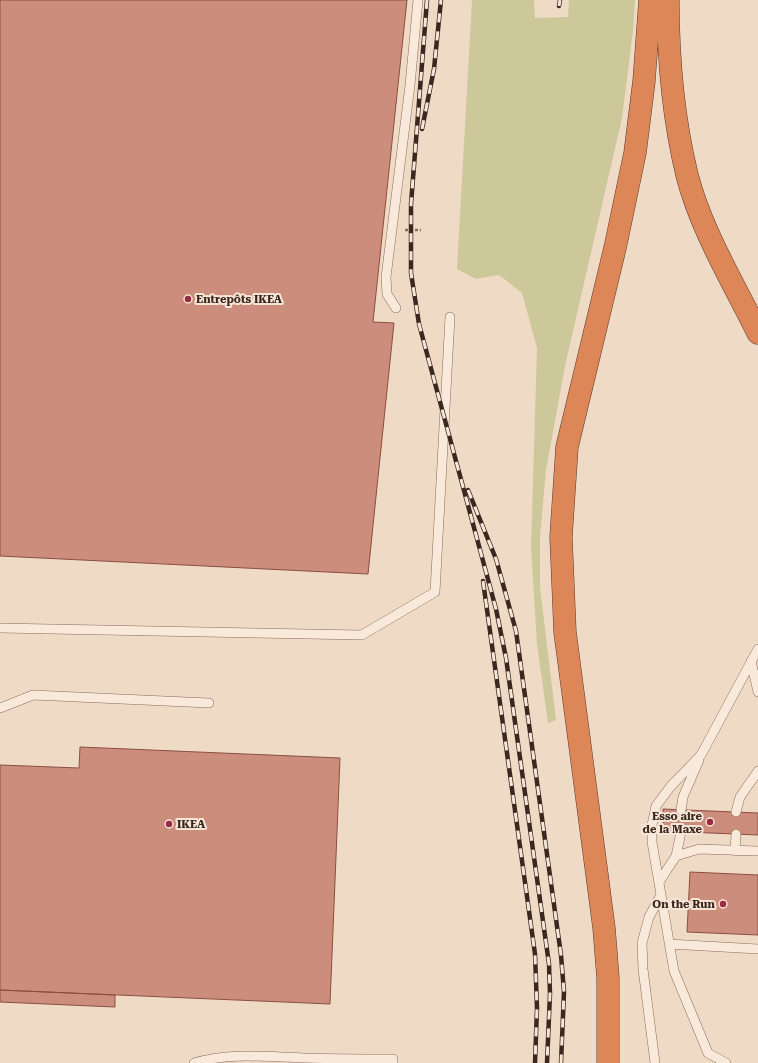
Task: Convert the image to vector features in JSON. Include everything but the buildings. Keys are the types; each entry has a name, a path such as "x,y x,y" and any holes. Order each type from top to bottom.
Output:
{"highway":[{"path":"608,1063 608,978 604,928 566,632 561,537 567,447 615,248 635,153 644,81 650,0"},
{"path":"668,0 671,88 687,175 712,242 758,332"}],"lane":[{"path":"396,308 387,294 386,277 410,85 418,0"},
{"path":"0,628 362,635 435,592 450,317"},
{"path":"681,810 683,797 701,754 758,649"},
{"path":"751,661 758,692"},
{"path":"0,708 33,695 209,703"},
{"path":"701,754 671,786 656,806 652,825 652,842 674,971 711,1059 726,1063"},
{"path":"736,812 740,796 758,771"},
{"path":"659,882 676,856 681,832"},
{"path":"735,850 736,834"},
{"path":"676,856 699,849 758,851"},
{"path":"655,1063 643,969 642,943 649,917 661,895"},
{"path":"669,944 758,949"},
{"path":"194,1063 210,1058 256,1055 303,1058 393,1059 393,1063"}],"shaded area":[{"path":"472,0 534,0 535,18 568,17 569,0 635,0 633,31 622,118 565,366 546,470 540,537 540,587 556,720 548,723 537,644 531,547 537,348 522,293 499,275 476,279 457,269"}],"railway":[{"path":"427,0 411,204 411,273 419,324 496,609 506,658 549,964 550,994 547,1063"},
{"path":"422,129 434,69 441,0"},
{"path":"559,6 560,0"},
{"path":"468,490 496,559 516,631 561,955 564,992 561,1063"},
{"path":"483,581 535,954 537,1008 535,1063"}],"place":[{"name":"Entrepôts IKEA","path":"188,299"},
{"name":"Esso aire de la Maxe","path":"710,822"},
{"name":"IKEA","path":"169,824"},
{"name":"On the Run","path":"723,904"}]}
